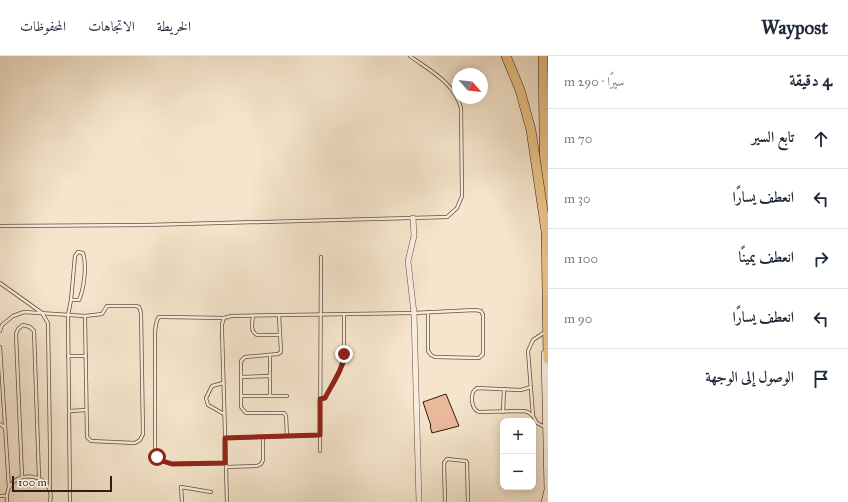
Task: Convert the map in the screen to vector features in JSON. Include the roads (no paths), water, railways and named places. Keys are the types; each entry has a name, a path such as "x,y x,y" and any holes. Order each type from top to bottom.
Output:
{"highway":[{"path":"506,56 520,90 531,130 546,231"},
{"path":"541,56 548,359"}],"main road":[{"path":"541,56 548,490 545,502"}],"street":[{"path":"413,218 414,236 408,261 414,313 420,502"}],"lane":[{"path":"0,226 147,225 447,217 457,208 462,196 462,125 459,101 442,78 410,56"},
{"path":"70,502 68,315 71,300 75,256 78,252 83,254 86,261 82,294 79,300 71,300"},
{"path":"320,451 321,257"},
{"path":"0,283 42,313 48,323 50,502"},
{"path":"0,331 2,325 13,316 24,312 85,316 102,314 107,306 139,307 141,313 142,434 140,440 135,443 91,441 87,437 85,316"},
{"path":"225,463 172,464 166,463 157,457 155,447 155,335 156,323 160,317 224,318 231,316 414,313 428,312 475,310 481,311 483,315 483,354 479,358 435,357 431,355 428,352 428,312"},
{"path":"320,399 325,398 344,362 344,314"},
{"path":"253,316 252,330 254,333 257,335 280,335"},
{"path":"278,316 281,352 278,354 253,355 242,358 241,407 246,413 284,413 286,416 287,436"},
{"path":"224,318 222,324 227,502"},
{"path":"22,477 16,334 18,329 23,325 30,326 34,331 39,478"},
{"path":"533,416 528,348 532,340 545,332"},
{"path":"0,347 9,488 7,502"},
{"path":"270,355 270,396"},
{"path":"68,356 86,356"},
{"path":"241,377 270,376"},
{"path":"223,383 212,386 206,398 208,405 224,414"},
{"path":"531,387 524,390 477,388 472,394 473,407 477,412 525,412 533,416 540,425 547,428"},
{"path":"503,412 504,389"},
{"path":"241,396 287,396"},
{"path":"70,411 86,410"},
{"path":"0,424 5,428"},
{"path":"225,438 320,435"},
{"path":"226,467 257,466 261,464 263,460 263,437"},
{"path":"445,502 444,463 446,459 466,460 468,502"},
{"path":"9,488 14,481 22,477 30,476 39,478 45,483 50,491"},
{"path":"182,502 182,487 211,492"},
{"path":"0,496 7,496"}]}
